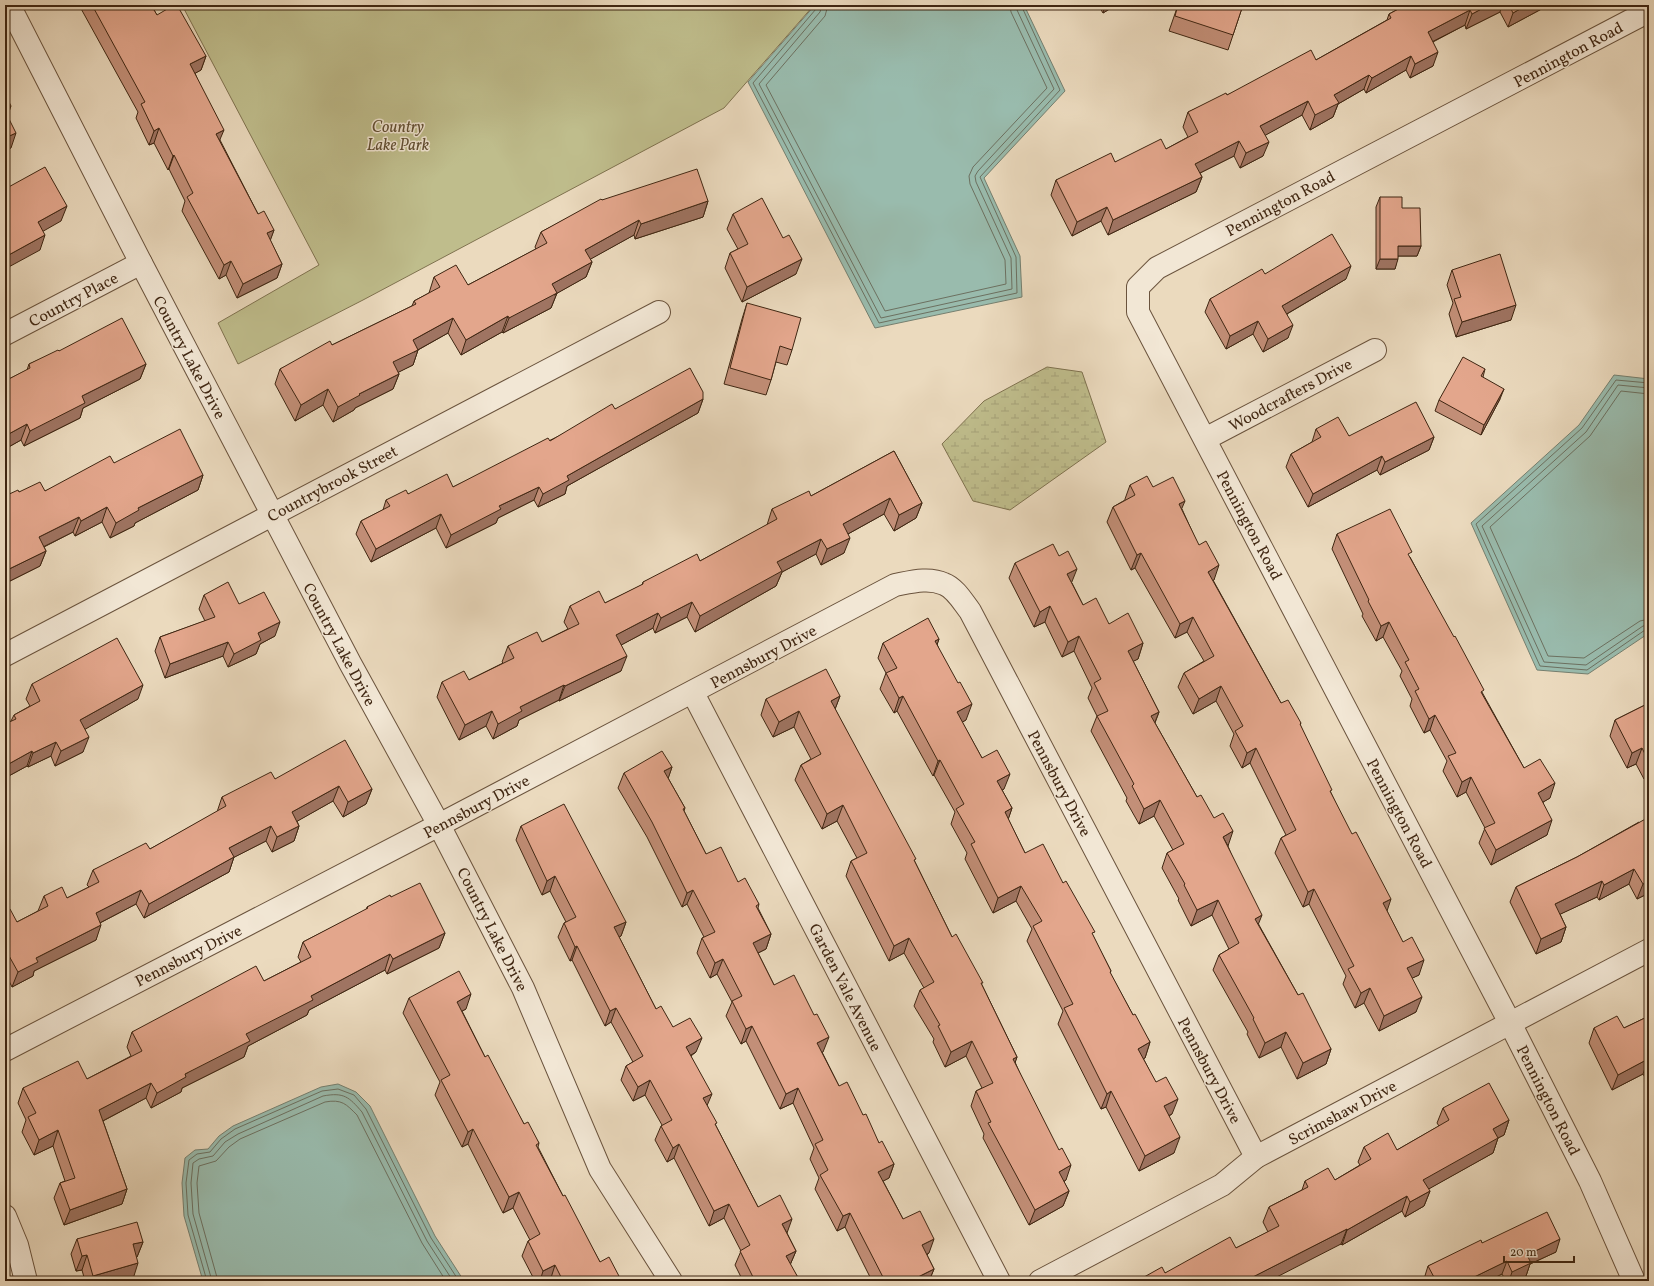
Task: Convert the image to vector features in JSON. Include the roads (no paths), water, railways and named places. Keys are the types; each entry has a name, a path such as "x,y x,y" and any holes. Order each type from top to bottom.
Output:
{"street":[{"name":"Country Lake Drive","path":"9,5 140,263 350,663 439,825 523,988 600,1168 671,1281"},
{"name":"Pennington Road","path":"1634,1281 1590,1181 1510,1023 1138,312 1138,288 1157,268 1649,11"},
{"name":"Country Place","path":"5,334 140,263"},
{"name":"Countrybrook Street","path":"5,655 659,312"},
{"name":"Woodcrafters Drive","path":"1205,439 1375,350"},
{"name":"Pennsbury Drive","path":"5,1050 693,693 895,585 920,580 945,584 957,594 970,611 1256,1157"},
{"name":"Garden Vale Avenue","path":"693,693 999,1281"},
{"name":"Scrimshaw Drive","path":"1040,1281 1222,1185 1256,1157 1649,950"},
{"path":"5,1216 17,1245 26,1281"}],"water":[{"path":"815,5 1024,5 1065,91 984,178 1020,256 1022,297 875,328 748,82"},
{"path":"1614,375 1649,379 1649,633 1588,674 1537,670 1471,523 1579,425"},
{"path":"338,1084 356,1092 370,1106 435,1236 464,1281 203,1281 184,1216 182,1183 185,1158 195,1150 208,1149 219,1136 233,1126 321,1087"}],"park label":[{"name":"Country Lake Park","path":"398,135"}]}
